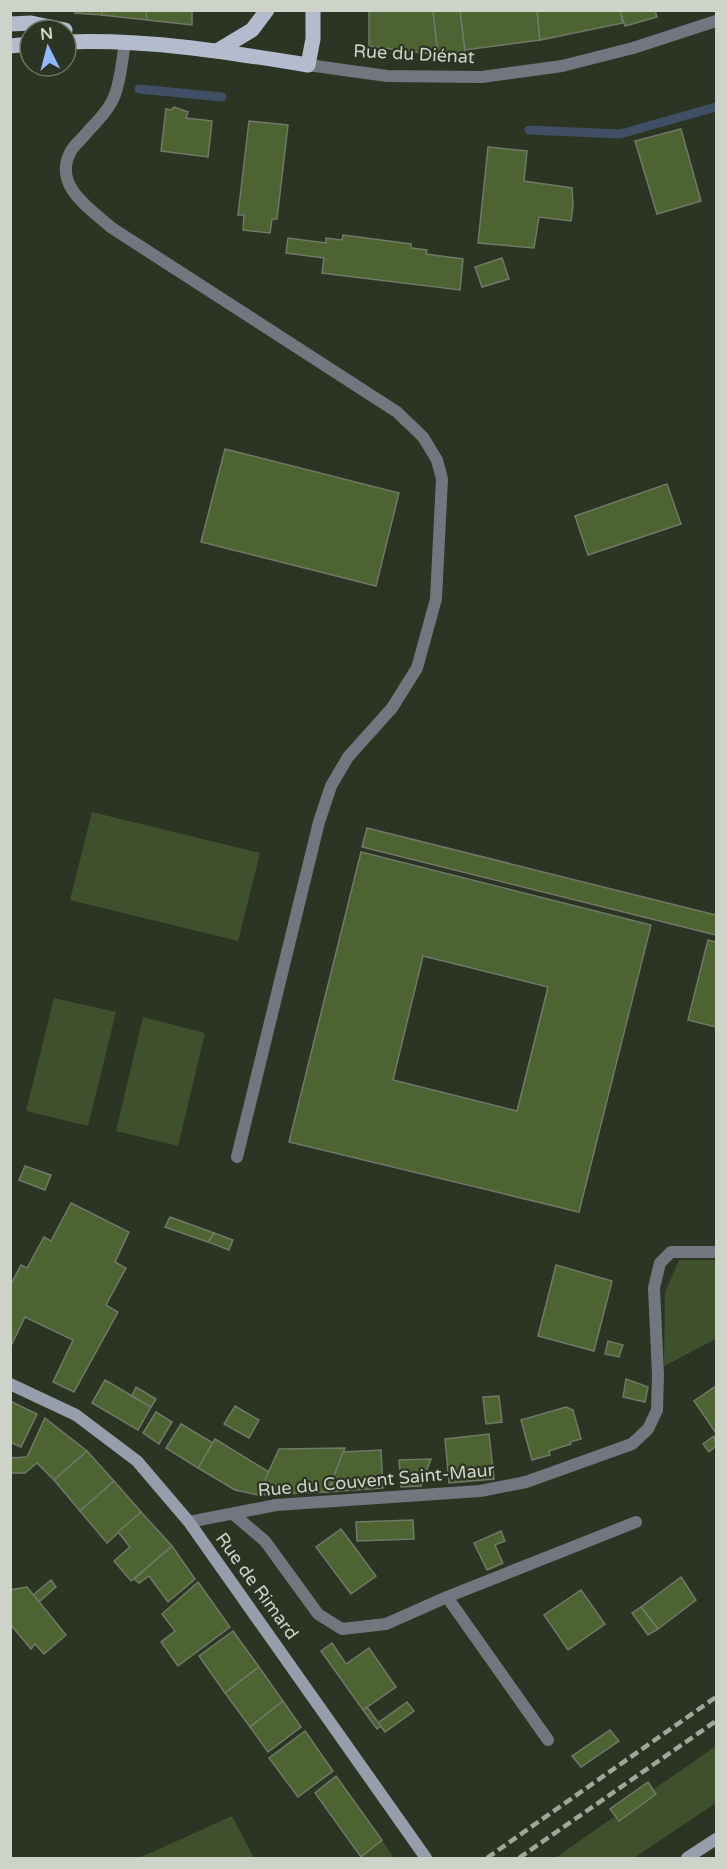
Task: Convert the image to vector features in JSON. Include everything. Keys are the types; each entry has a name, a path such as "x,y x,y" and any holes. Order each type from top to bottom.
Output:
{"main road":[{"path":"218,51 252,30 267,10"},
{"path":"308,65 313,39 313,10"},
{"name":"Rue du Diénat","path":"78,33 103,40"},
{"name":"Rue du Diénat","path":"78,41 103,40 218,51 308,65"}],"street":[{"name":"Rue du Diénat","path":"308,65 387,76 482,77 562,66 633,48 717,21"},
{"path":"124,42 121,72 114,97 97,122 72,150 66,164 67,183 76,197 112,228 397,412 423,437 437,460 441,479 436,599 424,648 417,668 392,708 348,757 331,786 319,822 237,1157"},
{"name":"Rue du Couvent Saint-Maur","path":"189,1522 276,1505 480,1491 526,1482 632,1444 648,1429 657,1410 658,1375 654,1288 660,1263 670,1252 717,1252"},
{"name":"Rue de Rimard","path":"10,1384 76,1415 137,1461 189,1522 426,1858"},
{"path":"233,1514 265,1541 318,1614 342,1629 386,1624 447,1597 636,1522"},
{"path":"447,1597 548,1740"},
{"path":"687,1858 717,1839"}],"green space":[{"path":"92,812 260,853 238,941 70,900"},
{"path":"54,998 116,1012 88,1126 26,1111"},
{"path":"143,1017 205,1033 178,1146 116,1131"},
{"path":"679,1260 716,1260 716,1339 664,1366 665,1292"},
{"path":"716,1746 716,1803 634,1858 555,1858"},
{"path":"232,1816 254,1858 139,1858"},
{"path":"382,1840 394,1858 359,1858"}],"building":[{"path":"75,10 102,10 102,15 75,13"},
{"path":"102,10 146,10 147,20 102,15"},
{"path":"146,10 192,10 192,25 147,20"},
{"path":"369,10 433,10 438,55 369,46"},
{"path":"433,10 460,10 465,52 438,55"},
{"path":"460,10 537,10 540,40 465,50"},
{"path":"537,10 620,10 623,23 540,40"},
{"path":"620,10 655,10 657,17 625,26"},
{"path":"174,107 188,112 186,118 212,121 208,157 161,151 166,109 171,110"},
{"path":"249,121 288,125 277,219 272,219 270,233 243,230 244,215 238,215"},
{"path":"681,129 701,201 657,214 635,141"},
{"path":"488,147 527,151 524,181 572,188 571,221 539,217 534,248 478,243"},
{"path":"343,235 411,244 411,248 427,250 426,254 463,259 460,290 322,273 324,258 286,253 288,238 326,243 326,238 342,240"},
{"path":"502,258 509,279 482,287 475,267"},
{"path":"225,449 399,493 376,586 201,542"},
{"path":"667,484 681,524 588,555 575,516"},
{"path":"367,828 716,915 716,935 362,847"},
{"path":"361,852 651,925 579,1212 289,1142","holes":["423,956 548,987 517,1111 393,1080"]},
{"path":"708,940 716,942 716,1027 688,1020"},
{"path":"25,1166 51,1175 45,1190 19,1180"},
{"path":"71,1203 129,1232 115,1262 126,1268 106,1305 118,1312 74,1392 53,1382 73,1340 25,1317 10,1348 10,1286 21,1265 27,1268 44,1237 51,1241"},
{"path":"170,1217 214,1233 208,1242 165,1227"},
{"path":"214,1233 233,1240 229,1250 208,1242"},
{"path":"556,1265 612,1281 594,1351 538,1336"},
{"path":"608,1341 623,1345 619,1357 605,1354"},
{"path":"626,1379 648,1387 645,1402 623,1397"},
{"path":"105,1380 151,1407 138,1430 92,1403"},
{"path":"716,1386 716,1433 694,1401"},
{"path":"136,1387 156,1399 151,1407 132,1396"},
{"path":"499,1396 502,1422 486,1424 483,1397"},
{"path":"10,1401 37,1414 21,1447 10,1442"},
{"path":"235,1406 259,1420 249,1438 224,1424"},
{"path":"566,1407 573,1410 581,1439 549,1451 550,1455 532,1460 521,1420"},
{"path":"156,1412 172,1422 159,1444 143,1433"},
{"path":"45,1418 87,1451 54,1480 37,1463 25,1473 10,1473 10,1458 27,1457"},
{"path":"181,1424 213,1443 198,1468 166,1448"},
{"path":"489,1434 494,1479 449,1483 445,1439"},
{"path":"714,1436 716,1446 709,1452 703,1444"},
{"path":"215,1439 269,1472 258,1495 235,1490 198,1468"},
{"path":"345,1448 328,1492 258,1495 279,1449"},
{"path":"381,1450 383,1488 328,1492 343,1452"},
{"path":"87,1451 114,1481 80,1511 54,1480"},
{"path":"431,1459 421,1486 401,1487 399,1460"},
{"path":"114,1481 141,1512 107,1543 80,1511"},
{"path":"141,1512 172,1546 131,1581 114,1561 130,1547 118,1532"},
{"path":"413,1520 414,1539 357,1541 356,1522"},
{"path":"341,1529 376,1576 351,1594 316,1547"},
{"path":"501,1531 505,1541 495,1545 503,1563 487,1570 474,1543"},
{"path":"172,1546 195,1579 168,1602 149,1576 139,1583 134,1579"},
{"path":"681,1577 696,1600 658,1629 641,1607"},
{"path":"51,1580 56,1587 39,1602 33,1595"},
{"path":"198,1582 230,1627 178,1666 161,1642 175,1631 162,1614"},
{"path":"27,1587 66,1635 44,1654 35,1644 31,1649 10,1624 10,1590"},
{"path":"581,1590 605,1624 568,1650 544,1615"},
{"path":"641,1607 658,1629 648,1635 632,1613"},
{"path":"233,1631 259,1667 225,1693 199,1656"},
{"path":"332,1643 346,1664 369,1648 396,1687 363,1710 321,1651"},
{"path":"259,1667 283,1701 250,1727 225,1693"},
{"path":"283,1701 301,1727 268,1752 250,1727"},
{"path":"407,1702 414,1711 385,1732 378,1723"},
{"path":"367,1707 381,1726 377,1729 363,1710"},
{"path":"610,1730 619,1741 581,1767 572,1756"},
{"path":"305,1731 333,1771 298,1797 269,1758"},
{"path":"336,1776 382,1840 361,1857 315,1793"},
{"path":"648,1782 656,1794 619,1821 610,1809"}],"waterway":[{"path":"139,89 222,97"},
{"path":"529,130 620,134 716,107"}],"railway":[{"path":"487,1858 716,1697"},
{"path":"519,1858 716,1721"}]}
